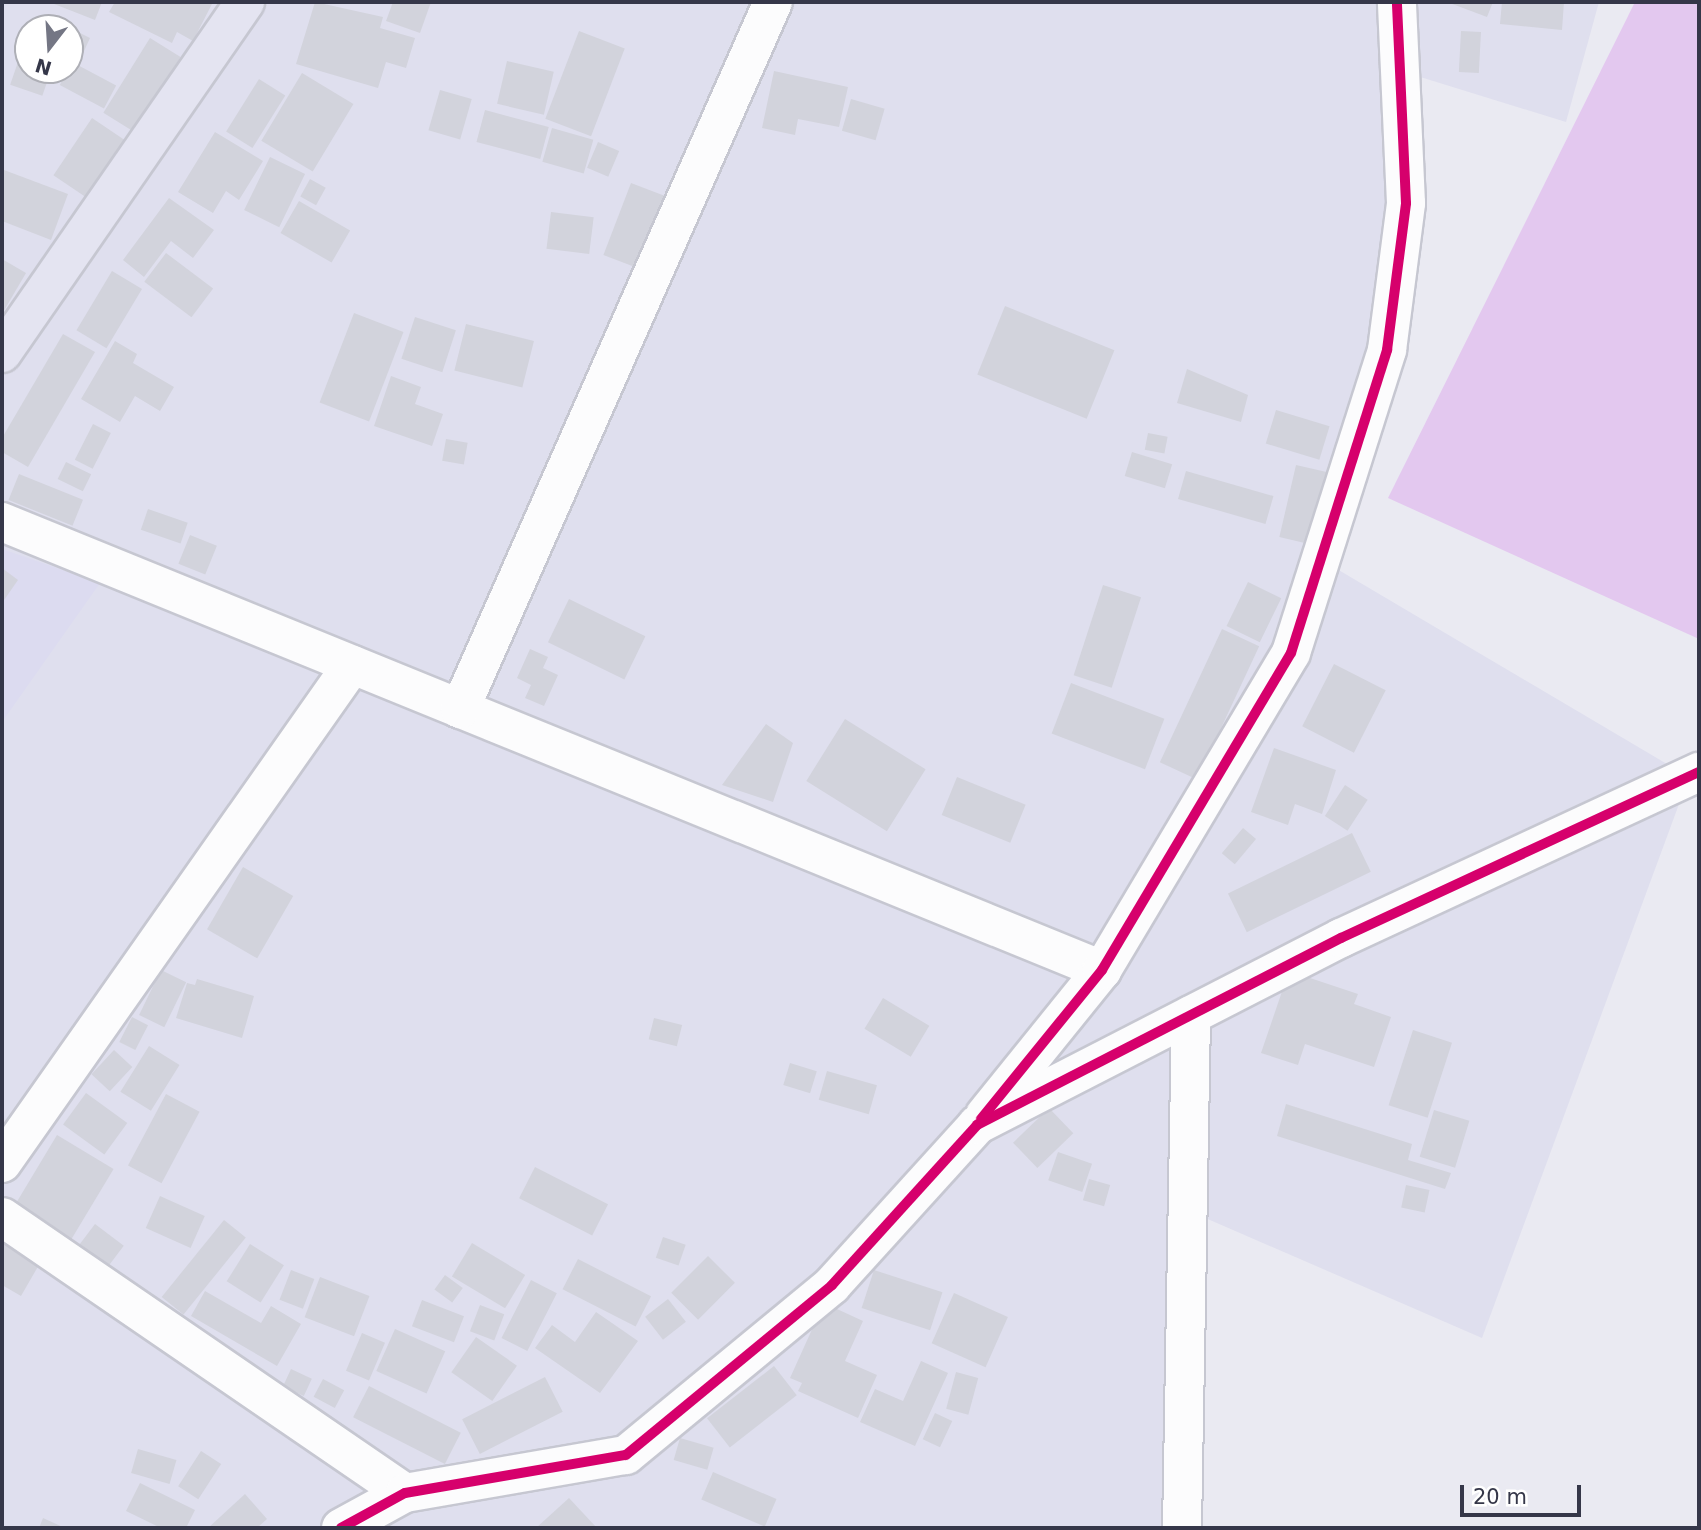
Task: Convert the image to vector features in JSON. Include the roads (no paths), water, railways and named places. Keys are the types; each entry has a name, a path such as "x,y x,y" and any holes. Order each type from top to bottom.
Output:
{"main road":[{"path":"2,353 244,2"}],"street":[{"path":"460,709 773,2"},
{"path":"341,1528 405,1493 626,1455 832,1285 976,1125 1102,970 1291,653 1387,350 1406,203 1398,2"},
{"path":"2,523 1102,970"},
{"path":"2,1163 352,665"},
{"path":"976,1125 1342,937 1699,772"},
{"path":"1182,1528 1191,1015"},
{"path":"2,1217 405,1493"}]}
